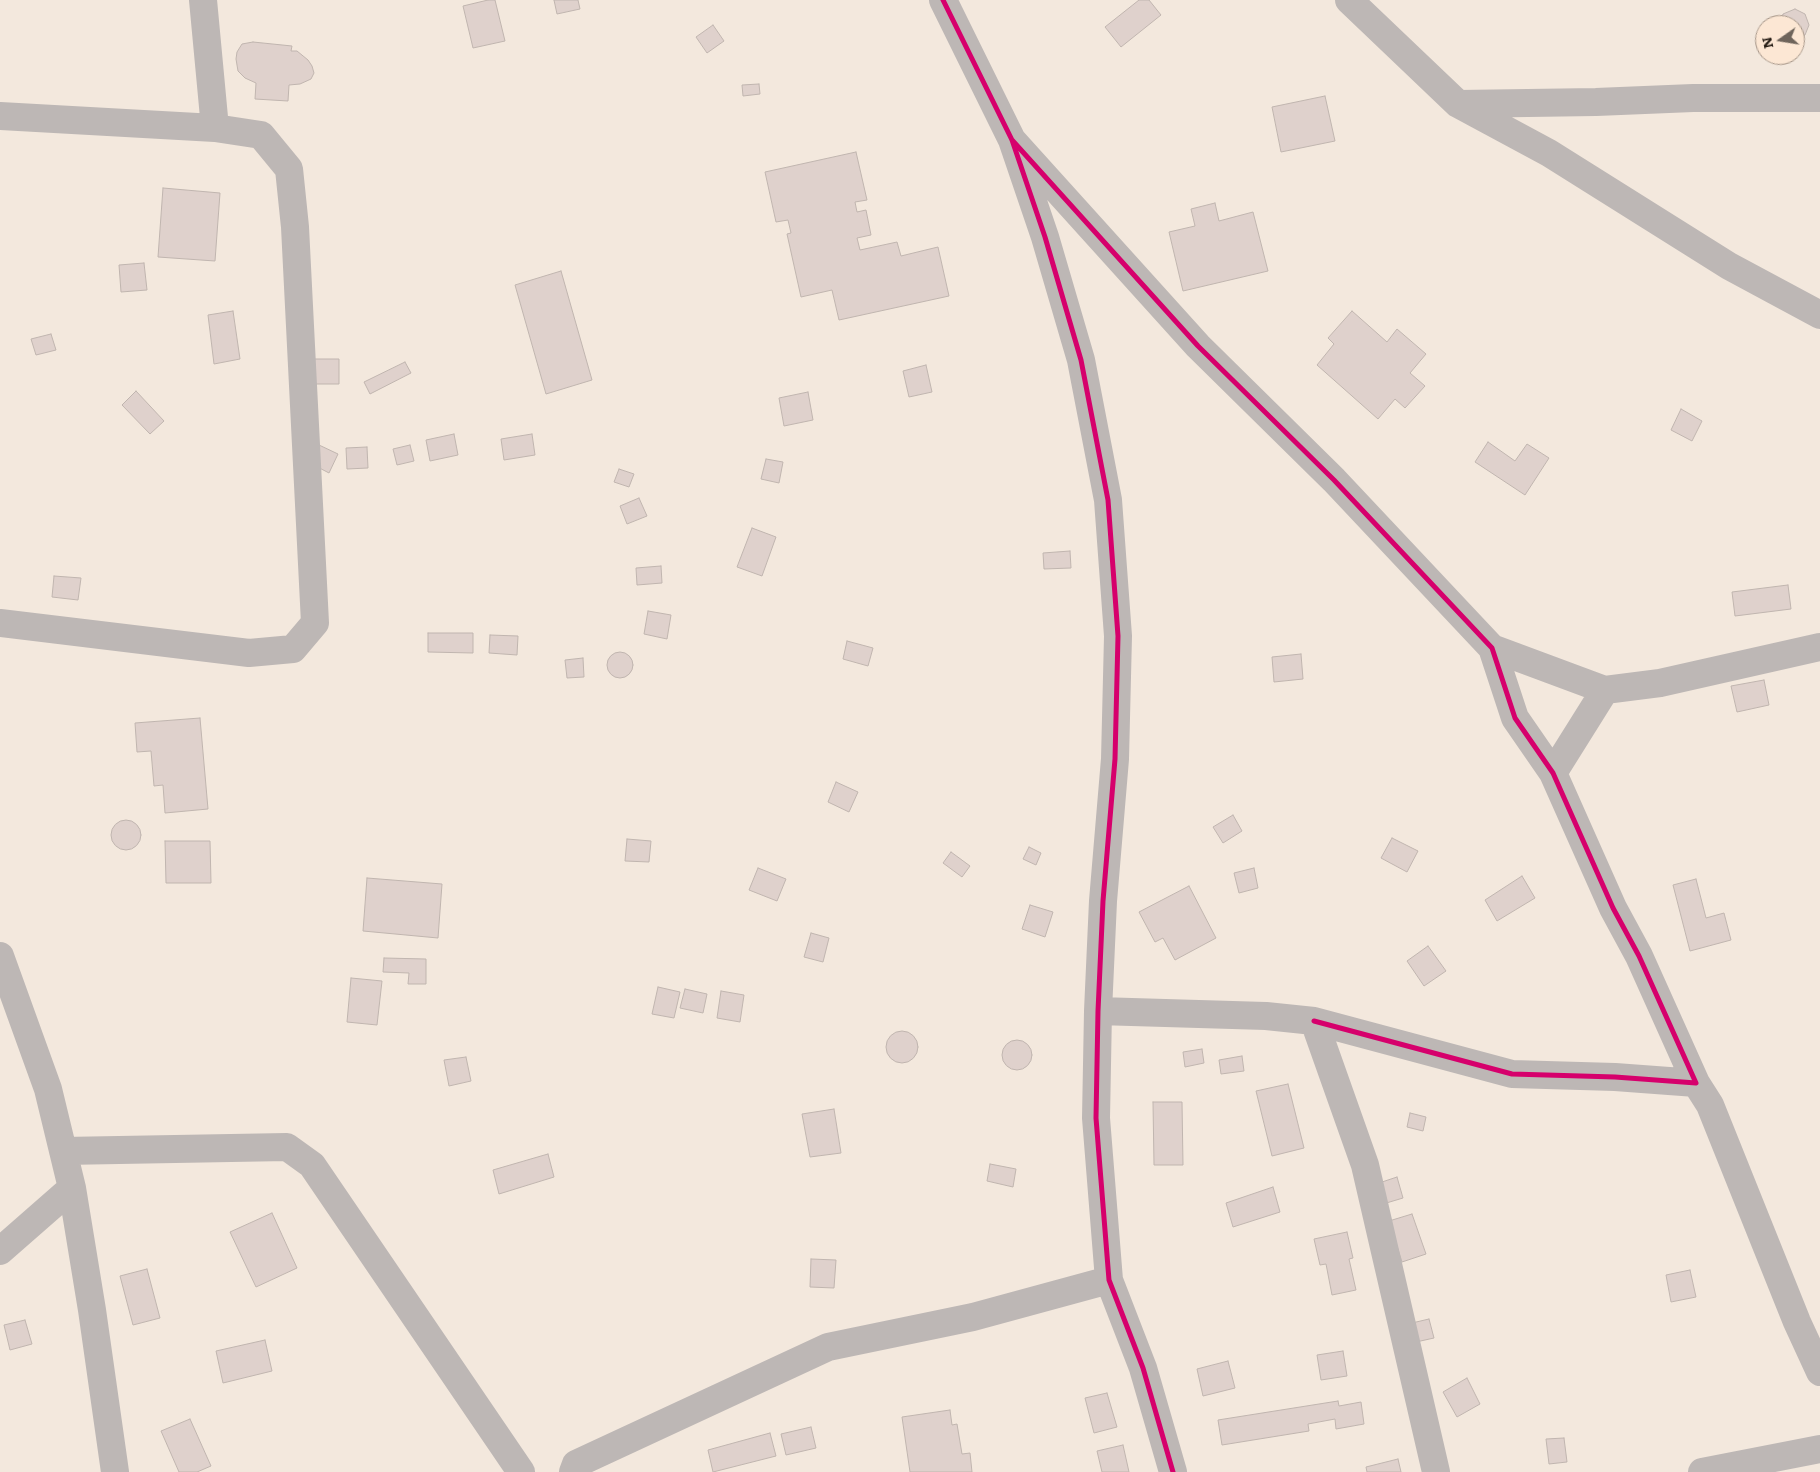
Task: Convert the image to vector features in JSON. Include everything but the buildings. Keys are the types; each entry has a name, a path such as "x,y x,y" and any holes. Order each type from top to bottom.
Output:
{"street":[{"path":"203,0 214,128"},
{"path":"943,0 1012,140 1045,237 1080,360 1108,500 1118,636 1115,759 1098,1011 1096,1118 1108,1280 1143,1368 1173,1472"},
{"path":"1349,0 1458,104 1549,153 1729,266 1820,315"},
{"path":"1458,104 1596,102 1693,98 1820,98"},
{"path":"0,116 214,128 261,135 289,169 295,228 315,623 293,649 249,653 0,623"},
{"path":"1012,140 1198,346 1334,480 1492,648 1515,718 1554,773 1613,908 1639,956 1696,1083 1710,1105 1820,1372"},
{"path":"1492,648 1605,690 1660,683 1820,647"},
{"path":"1554,773 1605,690"},
{"path":"1,963 48,1089 72,1188 92,1310 115,1472"},
{"path":"1098,1011 1266,1016 1314,1021 1512,1074 1615,1077 1696,1083"},
{"path":"1314,1021 1366,1165 1436,1472"},
{"path":"63,1152 287,1146 312,1165 521,1472"},
{"path":"0,1251 72,1188"},
{"path":"573,1472 576,1464 828,1347 973,1317 1108,1280"},
{"path":"1702,1472 1820,1449"}],"cycle path":[{"path":"943,0 1012,140 1045,237 1081,360 1108,500 1118,636 1115,759 1103,901 1096,1118 1109,1280 1143,1368 1173,1472"},
{"path":"1012,140 1198,346 1334,480 1492,648 1515,718 1553,773 1613,908 1639,956 1696,1083 1615,1077 1512,1074 1314,1021"}]}
